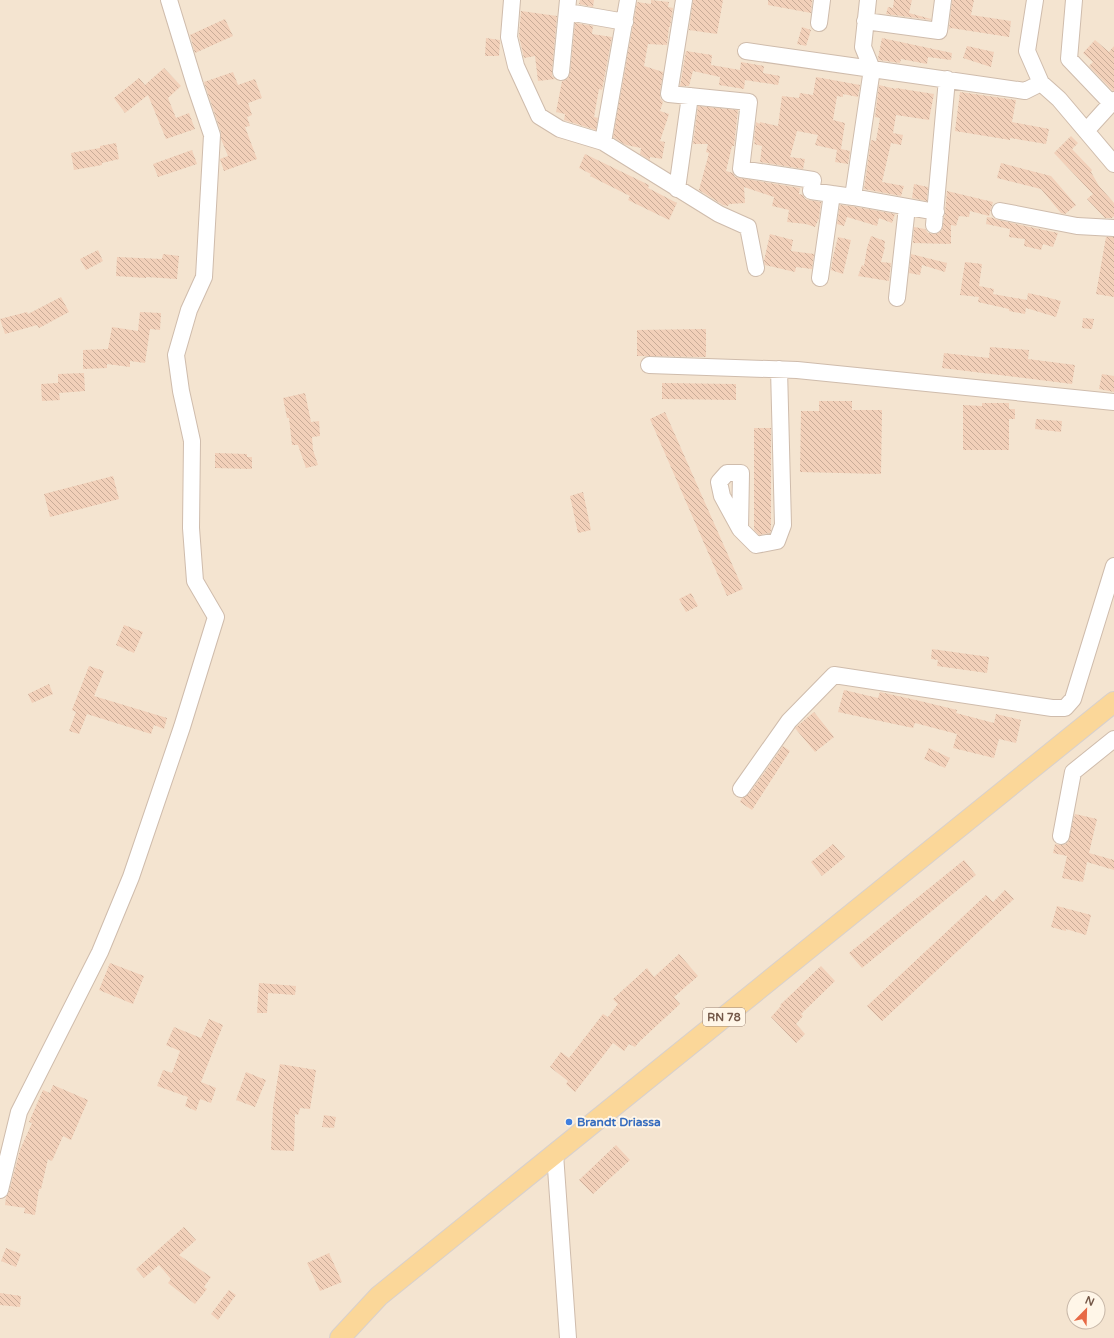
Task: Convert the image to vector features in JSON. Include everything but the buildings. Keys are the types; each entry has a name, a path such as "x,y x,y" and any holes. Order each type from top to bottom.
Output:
{"main road":[{"name":"RN 78","path":"340,1338 379,1296 1114,702"}],"street":[{"path":"0,1190 19,1112 100,952 131,877 182,727 216,617 195,581 191,528 192,441 181,391 176,355 189,310 204,277 212,135 195,86 169,0"},
{"path":"512,0 509,37 516,66 539,116 560,129 603,142 719,214 748,227 756,268"},
{"path":"603,142 628,0"},
{"path":"684,0 669,94 749,102 741,169 813,180 811,192 853,197 907,207 935,219 947,80"},
{"path":"819,23 822,0"},
{"path":"853,197 872,69 863,47 868,0"},
{"path":"865,21 939,31 943,0"},
{"path":"1035,0 1026,51 1041,83 1059,99 1114,164"},
{"path":"1074,0 1069,59 1112,102 1086,131"},
{"path":"561,72 568,6 625,22"},
{"path":"746,51 1025,91 1041,83"},
{"path":"677,189 690,96"},
{"path":"820,278 832,194"},
{"path":"897,298 907,207"},
{"path":"1000,211 1077,226 1114,228"},
{"path":"649,365 798,370 1114,402"},
{"path":"740,529 756,545 777,541 783,525 779,369"},
{"path":"741,789 789,721 834,675 1052,708 1065,708 1074,699 1114,566"},
{"path":"1062,836 1073,772 1114,740"},
{"path":"555,1154 568,1338"}],"shaded area":[{"path":"0,0 1114,0 1114,1338 0,1338"}],"place":[{"name":"Brandt Driassa","path":"569,1122"}]}
